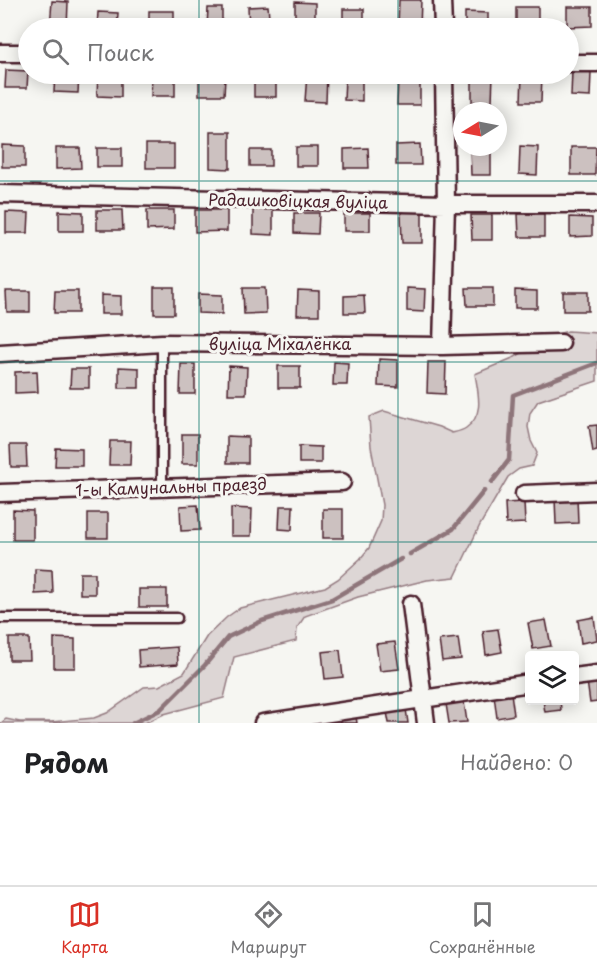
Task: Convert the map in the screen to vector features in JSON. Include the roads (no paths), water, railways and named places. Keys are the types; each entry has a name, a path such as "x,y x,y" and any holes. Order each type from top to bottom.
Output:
{"street":[{"path":"442,0 443,18"},
{"path":"0,52 18,53"},
{"path":"579,63 597,63"},
{"path":"442,346 446,204 444,84"},
{"name":"Радашковіцкая вуліца","path":"0,194 446,204 597,204"},
{"name":"вуліца Міхалёнка","path":"0,353 162,344 442,346 561,343"},
{"name":"1-ы Камунальны праезд","path":"0,493 342,482"},
{"path":"524,494 597,491 597,498"},
{"path":"411,604 426,723"},
{"path":"579,676 597,674"},
{"path":"263,723 525,684"}],"lane":[{"path":"162,344 162,488"},
{"path":"0,618 177,618"}],"waterway":[{"path":"492,482 509,460 513,395 597,363"},
{"path":"410,554 453,529 484,491"},
{"path":"133,723 160,710 205,665 228,637 262,621 332,599 401,559"}]}
